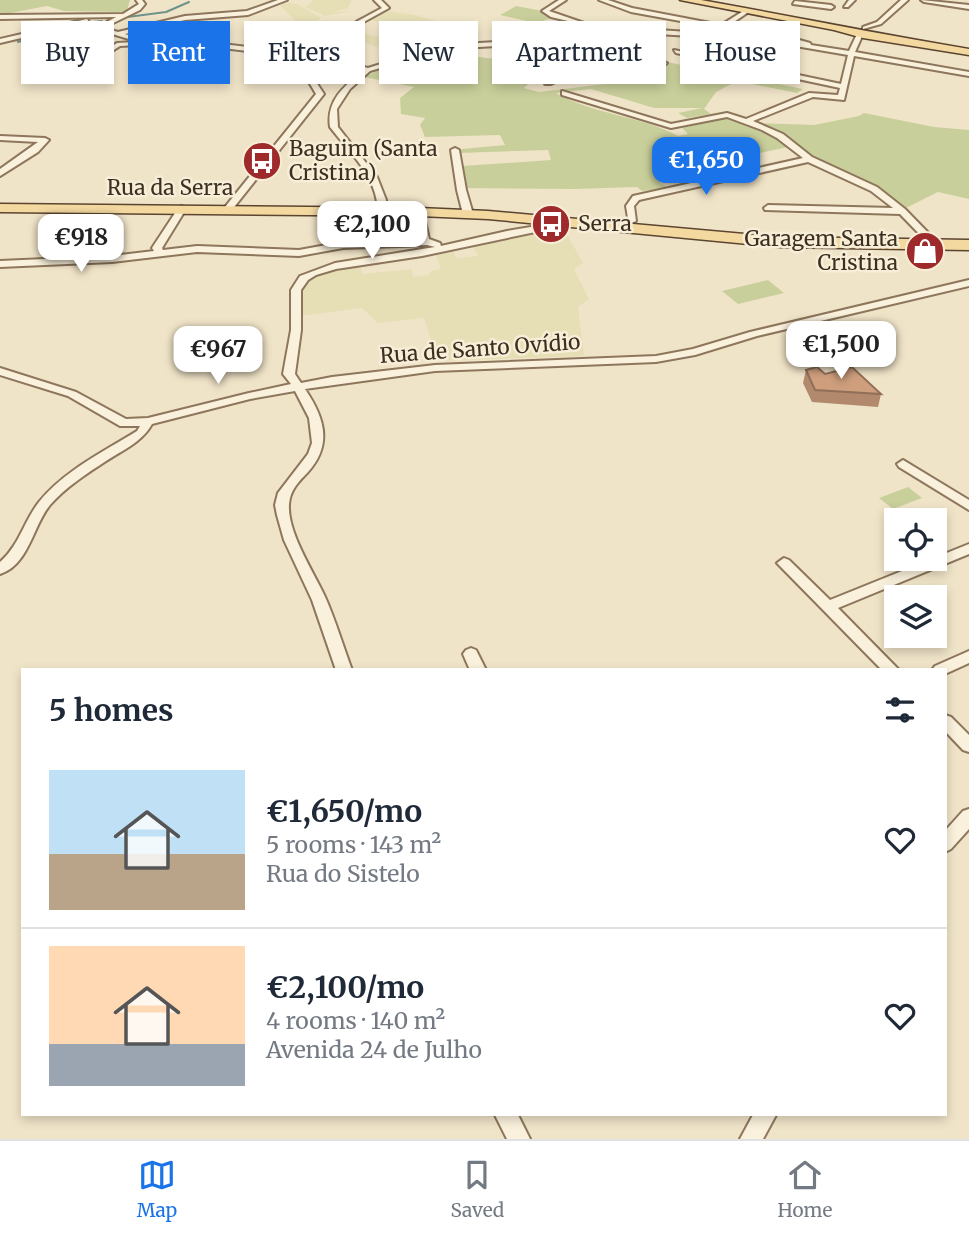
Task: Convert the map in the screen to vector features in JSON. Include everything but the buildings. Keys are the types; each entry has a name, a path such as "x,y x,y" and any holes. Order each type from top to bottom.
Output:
{"main road":[{"path":"685,0 969,51"},
{"name":"Rua da Serra","path":"0,208 419,212 779,242 969,245"}],"street":[{"path":"128,37 108,31 105,26 141,6 139,0"},
{"path":"118,34 185,18 248,13 284,0"},
{"path":"362,21 386,8 377,0"},
{"path":"602,0 631,10 690,21"},
{"path":"846,6 852,0"},
{"path":"800,92 841,98 852,52 868,32 905,0"},
{"path":"924,0 969,7"},
{"path":"563,1 545,11 556,18 574,21"},
{"path":"801,2 831,7"},
{"path":"731,21 747,11"},
{"path":"0,17 120,17"},
{"path":"87,21 120,17"},
{"path":"16,27 21,30"},
{"path":"0,41 21,36"},
{"path":"382,211 383,199 367,170 334,127 332,112 340,95 368,71 443,47 483,44 492,46"},
{"path":"808,44 969,74"},
{"path":"676,51 680,52"},
{"path":"800,78 844,87"},
{"path":"314,84 320,94"},
{"path":"565,93 671,125 727,115 747,121 780,136 808,159 862,182 902,211 935,245"},
{"path":"320,94 340,95"},
{"path":"228,209 320,94"},
{"path":"747,121 811,95"},
{"path":"0,138 45,140 35,150 0,173"},
{"path":"455,150 460,173 460,195 468,214"},
{"path":"614,227 633,219 627,193 663,191 808,159"},
{"path":"768,208 902,211"},
{"path":"159,253 158,247 182,209"},
{"path":"419,212 425,242"},
{"path":"343,668 320,603 291,537 282,505 287,488 309,464 317,448 317,429 308,400 289,374 296,330 295,297 300,284 313,273 335,266 573,223"},
{"path":"0,264 111,259 197,249 299,253 343,245 425,242 445,247"},
{"path":"299,253 309,260 313,273"},
{"name":"Rua de Santo Ovídio","path":"0,371 72,394 124,423 148,422 179,412 298,385 472,365 656,359 695,352 754,334 969,283"},
{"path":"0,569 20,552 43,504 68,481 141,433 148,422"},
{"path":"903,464 969,506"},
{"path":"827,607 969,549"},
{"path":"784,563 889,668"},
{"path":"471,654 477,668"},
{"path":"944,668 969,657"},
{"path":"947,723 969,745"},
{"path":"947,842 969,816"},
{"path":"507,1116 519,1139"},
{"path":"751,1139 764,1116"}],"shaded area":[{"path":"314,0 352,0 348,8 334,12 353,11 325,16 305,7"},
{"path":"297,4 321,18 318,21 295,21 280,5"},
{"path":"385,11 436,21 379,22 370,20"},
{"path":"365,34 379,36 379,48 365,43"},
{"path":"565,231 583,263 574,269 589,299 578,307 584,356 438,361 424,318 378,323 362,308 300,316 302,287 315,277 333,270 360,264 362,274 412,269 413,277 429,275 431,271 441,269 435,252 452,248 456,258 478,256 472,244 528,232"}],"green space":[{"path":"0,0 130,0 127,10 122,12 64,11 47,6 0,15"},
{"path":"516,6 542,11 552,18 527,21 500,15"},
{"path":"478,57 492,59 492,84 528,84 524,88 539,92 605,84 666,84 666,63 680,65 680,84 731,84 716,92 704,109 711,114 687,118 678,113 702,108 654,108 591,89 556,93 586,106 648,124 678,136 688,134 682,128 728,117 762,130 788,147 659,174 659,182 668,188 642,191 637,187 461,188 463,166 551,160 548,150 459,153 462,149 505,145 500,135 425,137 420,125 425,118 401,114 400,98 414,87 399,84 478,84"},
{"path":"379,70 379,80 365,77"},
{"path":"752,84 778,84 803,89 797,93"},
{"path":"864,113 934,127 969,130 969,199 938,192 906,208 874,187 811,157 758,123 814,125"},
{"path":"768,280 784,293 738,304 722,291"},
{"path":"908,487 922,498 892,508 879,498"}],"waterway":[{"path":"120,18 166,12 189,2"}],"place":[{"name":"Baguim (Santa Cristina)","path":"262,161"},
{"name":"Serra","path":"551,224"},
{"name":"Garagem Santa Cristina","path":"925,251"}]}
